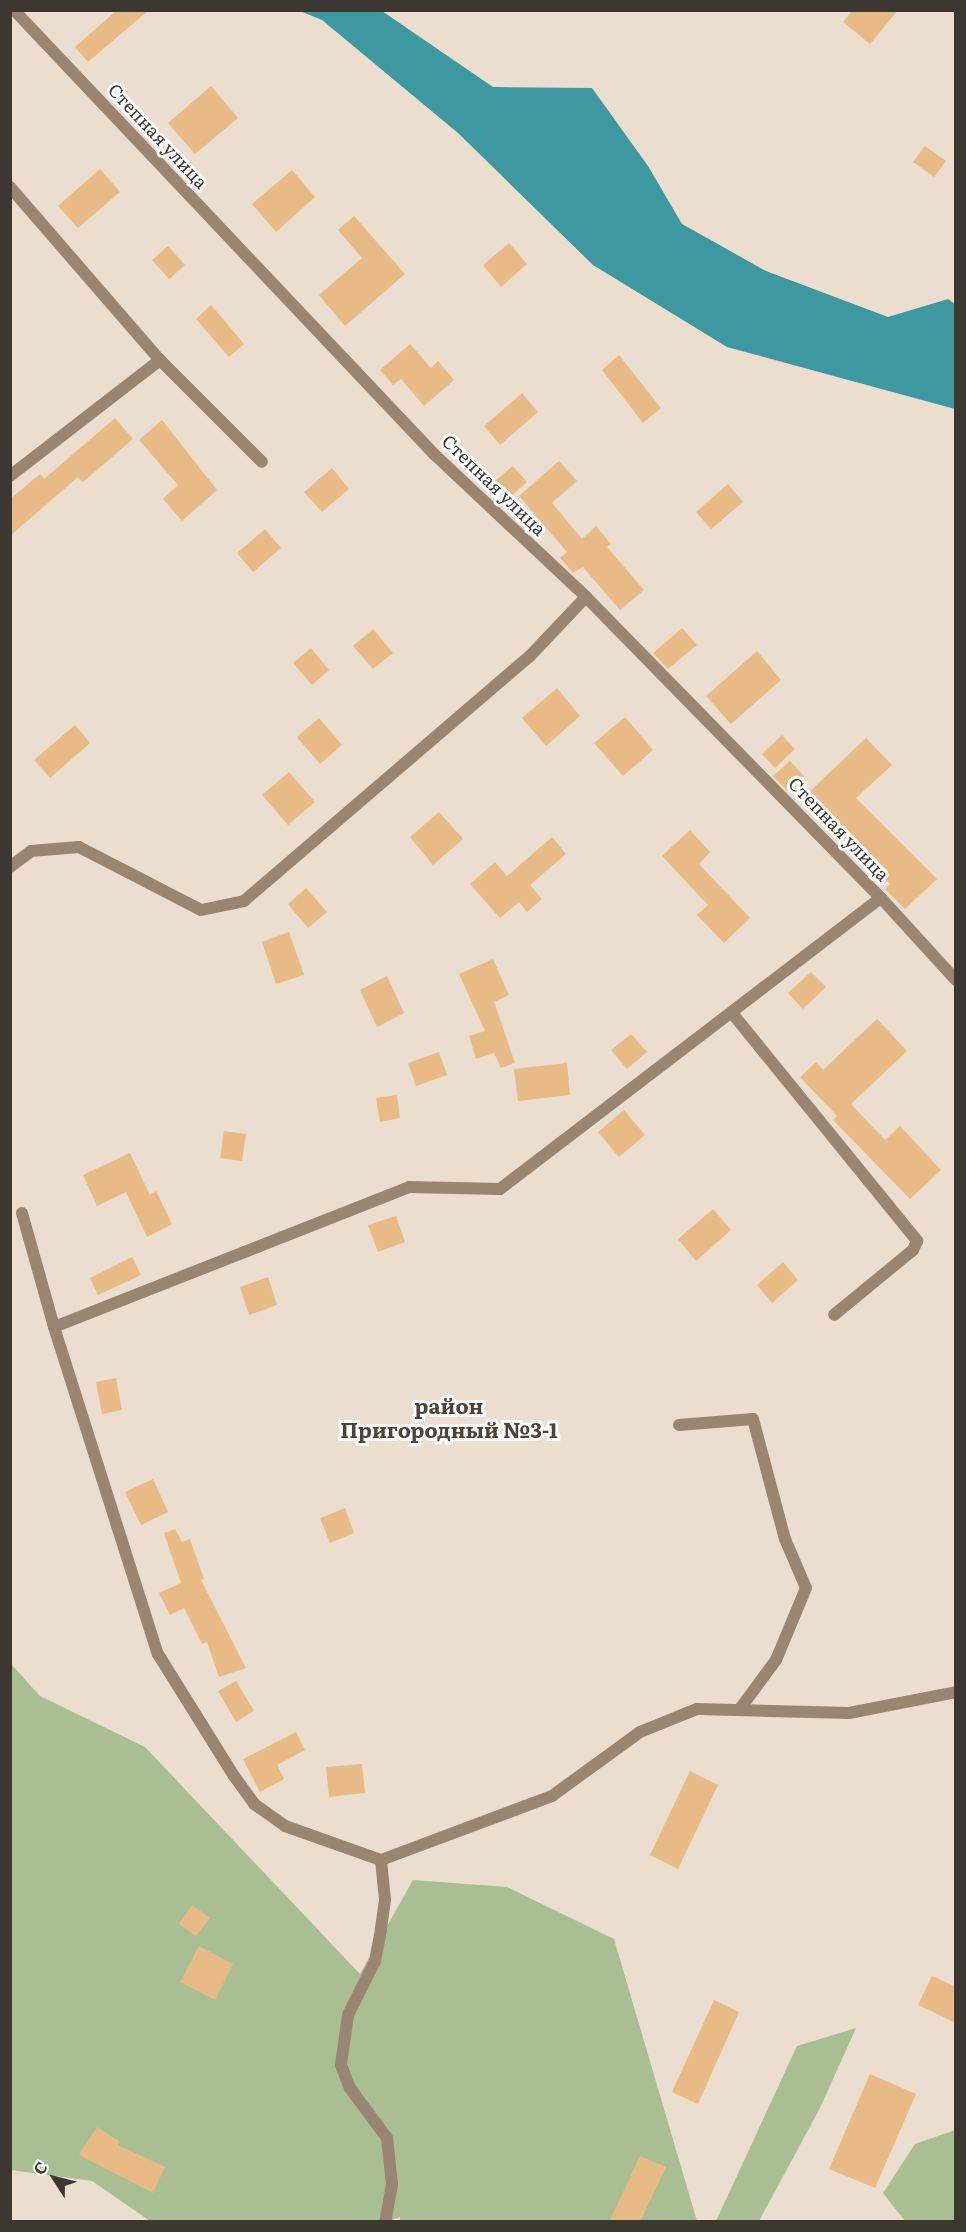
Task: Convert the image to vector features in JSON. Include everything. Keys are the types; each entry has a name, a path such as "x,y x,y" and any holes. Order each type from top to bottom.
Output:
{"street":[{"name":"Степная улица","path":"14,10 435,454 586,597 881,898 956,980"},
{"path":"10,187 160,360 262,462"},
{"path":"10,476 160,360"},
{"path":"10,867 32,850 79,847 201,910 244,901 530,656 586,597"},
{"path":"54,1327 409,1187 500,1189 881,898"},
{"path":"732,1013 917,1241 913,1250 834,1315"},
{"path":"22,1213 54,1327 158,1654 191,1710 254,1804 285,1826 381,1860 552,1796 640,1732 697,1709 849,1713 956,1692"},
{"path":"679,1425 753,1419 786,1539 806,1588 776,1660 739,1710"},
{"path":"381,1860 385,1900 375,1961 348,2015 340,2065 350,2088 387,2138 392,2184 385,2222"}],"green space":[{"path":"11,1664 40,1696 145,1747 360,1974 413,1880 507,1887 614,1939 697,2221 400,2221 400,2217 387,2222 150,2221 92,2181 11,2170"},
{"path":"856,2028 820,2108 759,2221 716,2221 797,2046"},
{"path":"955,2130 955,2221 905,2221 883,2193 915,2144"}],"water":[{"path":"300,11 382,11 493,87 592,88 648,166 682,224 766,271 888,317 948,299 955,304 955,409 727,347 593,265 458,133 322,20"}],"building":[{"path":"117,10 149,10 88,62 75,47"},
{"path":"853,10 898,10 870,44 843,22"},
{"path":"211,86 238,118 195,154 168,123"},
{"path":"925,146 946,161 934,177 913,162"},
{"path":"100,169 120,192 78,228 58,206"},
{"path":"292,170 315,197 276,232 252,204"},
{"path":"354,216 405,274 345,326 319,295 362,258 338,230"},
{"path":"509,243 527,264 501,287 483,265"},
{"path":"168,246 185,265 169,279 152,260"},
{"path":"211,305 244,344 229,357 196,319"},
{"path":"410,344 431,368 438,361 454,380 424,406 401,379 393,385 380,370"},
{"path":"619,355 661,408 643,423 602,370"},
{"path":"522,393 538,412 500,445 484,426"},
{"path":"115,418 133,439 83,482 78,477 10,536 10,499 40,474 44,479"},
{"path":"162,420 217,490 182,521 163,499 178,485 139,440"},
{"path":"559,461 577,481 552,503 582,539 596,526 611,544 607,547 644,590 620,610 583,567 573,573 560,558 567,552 519,496"},
{"path":"513,466 527,482 510,497 496,480"},
{"path":"332,468 349,489 322,512 304,492"},
{"path":"728,484 743,502 711,529 696,512"},
{"path":"265,529 281,548 253,572 237,553"},
{"path":"682,628 697,645 668,669 653,653"},
{"path":"373,629 393,653 373,669 353,646"},
{"path":"311,648 329,670 312,685 293,663"},
{"path":"757,651 781,680 731,724 706,696"},
{"path":"557,688 580,716 546,746 522,718"},
{"path":"625,717 653,750 623,776 594,743"},
{"path":"319,718 342,745 320,764 297,737"},
{"path":"75,725 90,743 50,778 34,760"},
{"path":"782,735 795,749 775,768 762,754"},
{"path":"866,738 892,765 856,798 937,879 905,909 885,889 890,884 805,796"},
{"path":"790,761 804,776 788,791 773,776"},
{"path":"289,772 315,802 288,825 262,795"},
{"path":"439,812 463,839 433,865 410,837"},
{"path":"690,830 710,852 699,864 750,918 724,943 697,915 708,905 662,856"},
{"path":"552,837 566,854 530,885 542,899 527,912 519,902 500,918 470,884 495,862 507,876"},
{"path":"306,888 327,912 308,928 288,904"},
{"path":"289,932 304,975 276,984 262,942"},
{"path":"493,959 509,995 494,1002 515,1063 501,1068 494,1053 476,1059 469,1036 485,1031 459,974"},
{"path":"811,972 826,987 803,1009 788,993"},
{"path":"387,976 404,1013 377,1027 360,990"},
{"path":"877,1019 907,1051 851,1104 885,1140 900,1126 941,1170 910,1199 833,1120 837,1116 800,1077 816,1062 823,1070"},
{"path":"631,1034 647,1052 627,1069 611,1050"},
{"path":"439,1052 447,1075 416,1086 408,1063"},
{"path":"567,1063 570,1095 518,1101 514,1069"},
{"path":"397,1095 400,1118 380,1122 376,1098"},
{"path":"624,1110 645,1135 619,1157 598,1132"},
{"path":"224,1131 246,1134 242,1161 220,1158"},
{"path":"130,1153 150,1195 156,1191 172,1224 147,1237 126,1192 97,1206 83,1175"},
{"path":"713,1209 731,1230 696,1261 678,1239"},
{"path":"396,1216 405,1242 378,1252 368,1225"},
{"path":"132,1257 141,1275 98,1295 90,1278"},
{"path":"783,1262 798,1280 772,1303 757,1285"},
{"path":"268,1277 277,1305 249,1315 240,1287"},
{"path":"116,1378 122,1410 102,1414 96,1382"},
{"path":"153,1479 168,1512 141,1525 125,1492"},
{"path":"345,1508 354,1533 330,1543 320,1518"},
{"path":"175,1529 182,1542 190,1539 204,1579 201,1580 246,1668 219,1677 207,1642 202,1644 184,1608 170,1615 159,1593 181,1583 164,1533"},
{"path":"236,1681 254,1711 236,1722 218,1691"},
{"path":"296,1732 305,1750 277,1765 284,1779 260,1792 243,1759"},
{"path":"362,1764 365,1793 329,1797 326,1767"},
{"path":"690,1771 718,1785 678,1869 650,1855"},
{"path":"192,1905 210,1918 196,1936 179,1924"},
{"path":"199,1946 233,1964 215,2000 180,1982"},
{"path":"932,1976 956,1987 956,2023 918,2005"},
{"path":"714,2000 739,2012 698,2104 672,2092"},
{"path":"870,2074 916,2094 875,2188 829,2169"},
{"path":"97,2127 120,2142 118,2145 165,2167 153,2193 79,2155"},
{"path":"640,2156 666,2167 640,2222 609,2222"}],"district":[{"name":"район Пригородный №3-1","path":"449,1417"}]}
